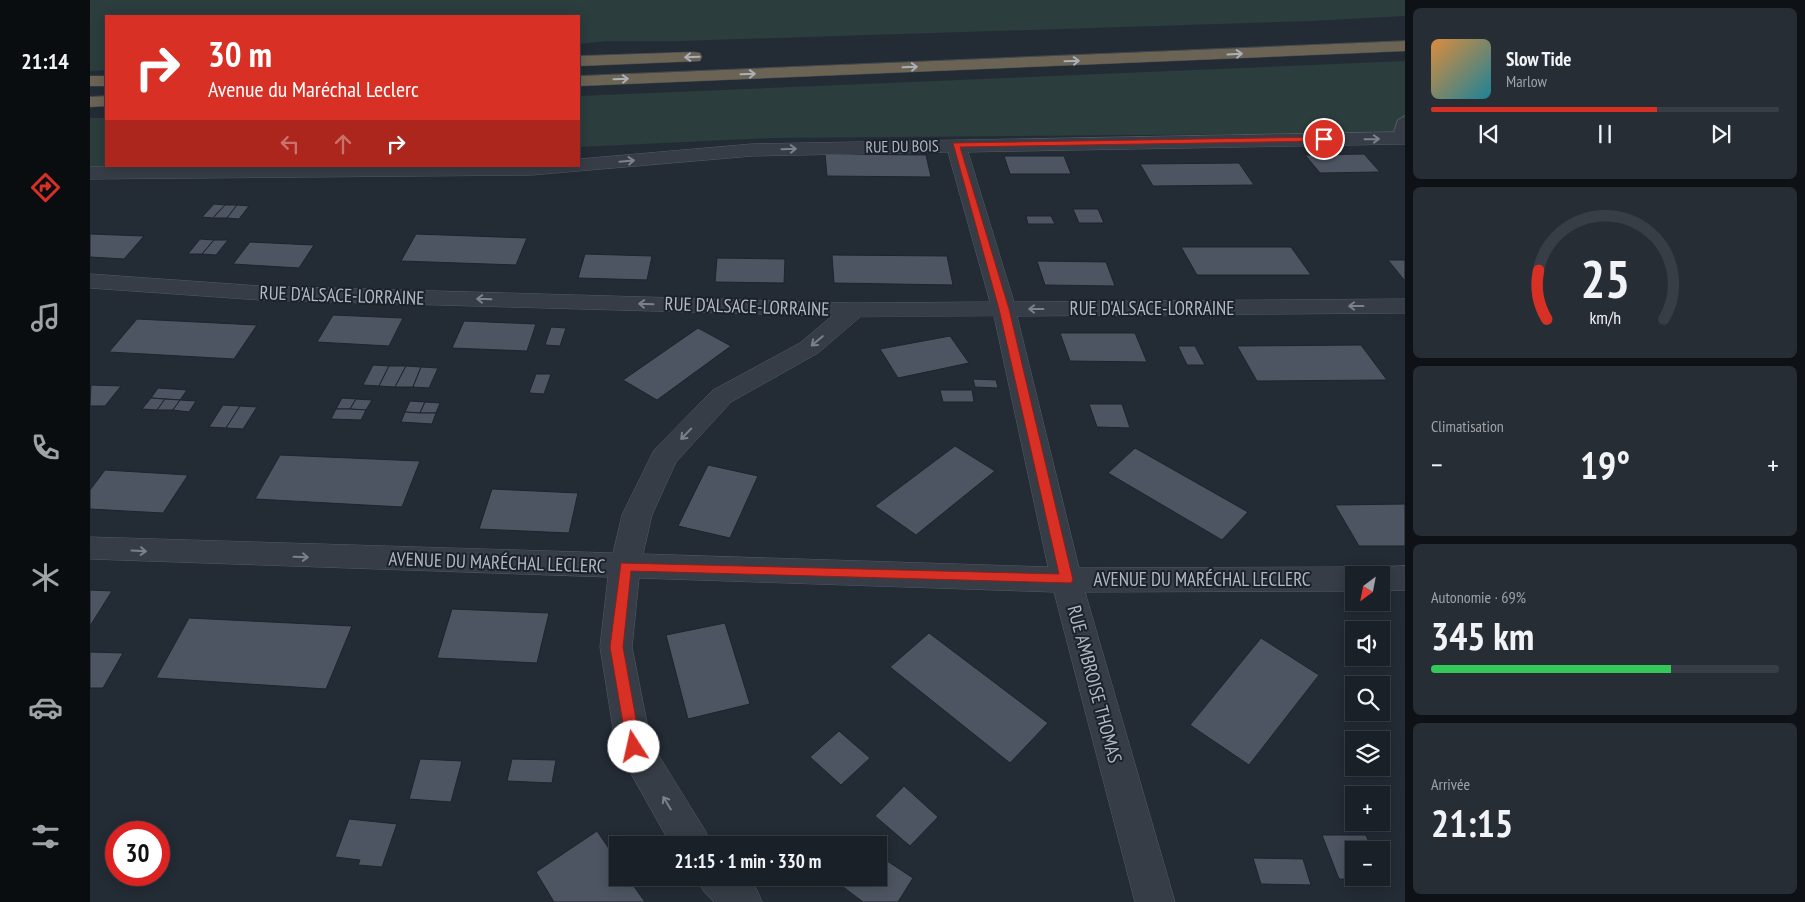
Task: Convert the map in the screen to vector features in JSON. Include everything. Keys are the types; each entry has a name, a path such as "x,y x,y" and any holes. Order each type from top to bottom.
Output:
{"highway":[{"path":"580,81 1405,46"},
{"path":"580,61 708,56"},
{"path":"90,82 105,81"},
{"path":"90,102 105,101"}],"street":[{"name":"RUE DU BOIS","path":"580,165 752,150 1402,138"},
{"name":"RUE AMBROISE THOMAS","path":"956,145 1004,309 1066,580 1155,902"},
{"path":"90,173 532,170 559,167"},
{"name":"RUE D'ALSACE-LORRAINE","path":"90,281 260,292 854,310 1405,306"},
{"path":"687,836 634,747 616,647 625,566 637,515 664,457 722,396 809,348 854,310"},
{"name":"AVENUE DU MARÉCHAL LECLERC","path":"90,548 1066,580 1345,579"},
{"path":"1390,578 1405,578"},
{"path":"726,886 742,902"}],"lane":[{"path":"1402,138 1405,120"}],"shaded area":[{"path":"90,0 1405,0 1405,16 1313,21 681,41 608,41 580,44 580,15 105,15 105,70 90,71"},
{"path":"1405,61 1405,133 771,138 580,147 580,96"},
{"path":"90,118 105,118 105,167 108,167 90,168"}],"building":[{"path":"825,154 926,155 931,177 827,176"},
{"path":"1364,154 1380,172 1320,173 1305,155"},
{"path":"1004,156 1064,156 1071,174 1010,174"},
{"path":"1239,163 1254,185 1153,186 1140,164"},
{"path":"214,204 225,205 213,218 202,217"},
{"path":"225,205 237,205 227,218 213,218"},
{"path":"237,205 249,206 239,219 227,218"},
{"path":"1073,209 1098,209 1104,223 1079,223"},
{"path":"1026,216 1051,216 1055,224 1028,224"},
{"path":"90,234 144,236 124,259 90,257"},
{"path":"416,234 527,238 516,265 401,261"},
{"path":"200,239 214,240 202,254 188,254"},
{"path":"214,240 228,240 216,255 202,254"},
{"path":"250,242 314,245 299,268 233,264"},
{"path":"1181,247 1291,247 1311,275 1197,275"},
{"path":"585,254 652,256 647,280 578,278"},
{"path":"832,255 947,256 953,285 834,283"},
{"path":"717,258 785,259 784,283 715,282"},
{"path":"1388,260 1405,260 1405,281"},
{"path":"1037,261 1106,262 1115,286 1045,285"},
{"path":"333,315 403,318 389,346 317,342"},
{"path":"137,319 257,325 234,359 109,352"},
{"path":"464,321 536,324 527,351 452,348"},
{"path":"551,327 566,328 560,346 545,345"},
{"path":"698,328 731,346 657,400 623,380"},
{"path":"1060,333 1135,333 1147,362 1070,361"},
{"path":"950,336 969,363 898,378 880,349"},
{"path":"1361,345 1387,380 1257,381 1237,346"},
{"path":"1178,346 1195,346 1205,365 1187,365"},
{"path":"373,365 389,366 379,386 363,385"},
{"path":"389,366 406,366 395,387 379,386"},
{"path":"406,366 421,367 413,387 395,387"},
{"path":"421,367 438,368 429,388 413,387"},
{"path":"536,374 551,374 544,394 529,393"},
{"path":"973,379 996,380 998,388 975,387"},
{"path":"91,385 121,386 105,406 90,406"},
{"path":"158,388 187,390 180,400 151,398"},
{"path":"940,390 972,390 974,402 943,402"},
{"path":"151,398 165,399 157,410 142,409"},
{"path":"342,398 356,399 350,409 336,409"},
{"path":"165,399 180,400 173,410 157,410"},
{"path":"356,399 372,400 366,410 350,409"},
{"path":"180,400 196,401 189,412 173,410"},
{"path":"410,401 425,402 420,413 405,412"},
{"path":"425,402 440,403 436,413 420,413"},
{"path":"1089,404 1122,404 1130,428 1097,427"},
{"path":"223,405 240,406 226,428 209,427"},
{"path":"240,406 257,407 243,429 226,428"},
{"path":"336,409 366,410 361,420 331,419"},
{"path":"405,412 436,413 432,424 401,422"},
{"path":"955,446 995,471 916,535 875,506"},
{"path":"1135,448 1248,512 1222,540 1108,473"},
{"path":"280,455 420,461 402,507 255,499"},
{"path":"708,465 758,476 730,538 678,526"},
{"path":"105,470 188,475 163,513 90,509 90,490"},
{"path":"492,489 578,493 569,533 479,529"},
{"path":"1405,504 1405,546 1359,546 1335,505"},
{"path":"90,590 112,591 90,626"},
{"path":"452,609 549,613 537,663 437,658"},
{"path":"189,618 352,626 326,689 156,678"},
{"path":"725,623 750,704 688,719 666,635"},
{"path":"929,633 1048,723 1010,763 890,667"},
{"path":"1261,638 1319,675 1249,765 1190,725"},
{"path":"90,652 123,653 103,688 90,688"},
{"path":"839,731 870,758 841,785 810,757"},
{"path":"420,759 462,761 451,802 409,799"},
{"path":"512,759 556,760 552,783 507,781"},
{"path":"904,786 938,817 910,846 875,816"},
{"path":"349,819 397,824 382,867 358,865 360,860 335,857"},
{"path":"597,831 609,849 609,886 634,886 645,902 554,902 536,872"},
{"path":"1322,835 1366,835 1368,841 1345,841 1345,879 1339,879"},
{"path":"1253,858 1303,859 1311,885 1261,884"},
{"path":"887,861 913,878 898,902 863,902 842,886 887,886"}],"route":[{"path":"634,747 616,647 625,566 1066,580 1004,309 956,145 1324,139"}]}
